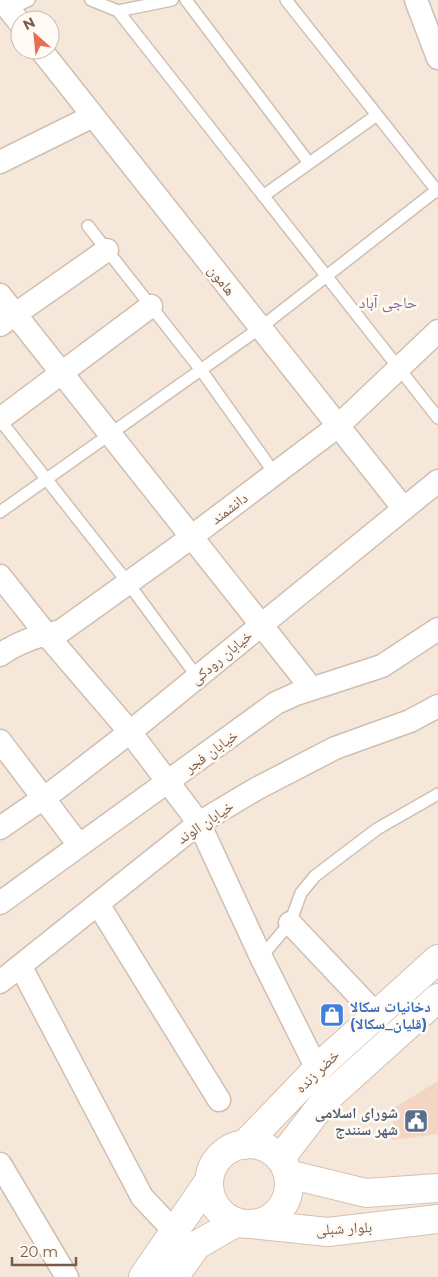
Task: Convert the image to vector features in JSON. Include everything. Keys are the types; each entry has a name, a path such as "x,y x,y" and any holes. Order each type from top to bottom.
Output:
{"street":[{"path":"416,0 436,44"},
{"name":"هامون","path":"49,60 404,509"},
{"path":"0,162 93,116"},
{"path":"8,320 107,250"},
{"path":"0,295 8,320 62,372 312,689"},
{"path":"0,420 151,306"},
{"name":"دانشمند","path":"0,655 14,645 61,631 191,537 338,426 438,331"},
{"name":"خیابان رودکی","path":"0,828 42,799 130,732 438,481"},
{"path":"0,576 46,634 130,732 199,823 261,957 317,1069"},
{"name":"خیابان فجر","path":"0,903 276,703 382,666 438,629"},
{"name":"خیابان الوند","path":"0,982 199,823 256,789 335,748 410,721 438,706"},
{"path":"0,741 42,799 79,845"},
{"path":"98,904 219,1100"},
{"path":"290,923 377,1014"},
{"name":"خضر زنده","path":"244,1145 317,1069 438,959"},
{"path":"21,967 142,1197 174,1230"},
{"name":"خضر زنده","path":"284,1167 327,1098 438,998"},
{"path":"174,1277 197,1245 243,1223 272,1217 281,1208 289,1186 284,1167 270,1150 257,1145 244,1145 231,1149 220,1157 212,1168 209,1181 210,1194 215,1206 225,1216 243,1223"},
{"path":"0,1164 67,1277"},
{"path":"284,1167 366,1193 438,1188"},
{"path":"143,1277 209,1181"},
{"name":"بلوار شبلی","path":"243,1223 328,1232 438,1219"}],"lane":[{"path":"91,0 118,11 438,418"},
{"path":"118,11 172,0"},
{"path":"186,0 309,163"},
{"path":"0,512 260,328 438,190 286,0"},
{"path":"263,196 377,115"},
{"path":"88,226 201,370 274,474"},
{"path":"0,420 45,480 128,583 198,678"},
{"path":"261,957 290,923 301,893 315,876 377,828 438,794"}],"shaded area":[{"path":"0,0 438,0 438,1277 0,1277"}],"building":[{"name":"شورای اسلامی شهر سنندج","path":"438,1081 438,1134 392,1140 394,1108"}],"place":[{"name":"دخانیات سکالا (قلیان_سکالا)","path":"332,1015"},
{"name":"شورای اسلامی شهر سنندج","path":"416,1121"}],"district":[{"name":"حاجی آباد","path":"388,302"}]}
